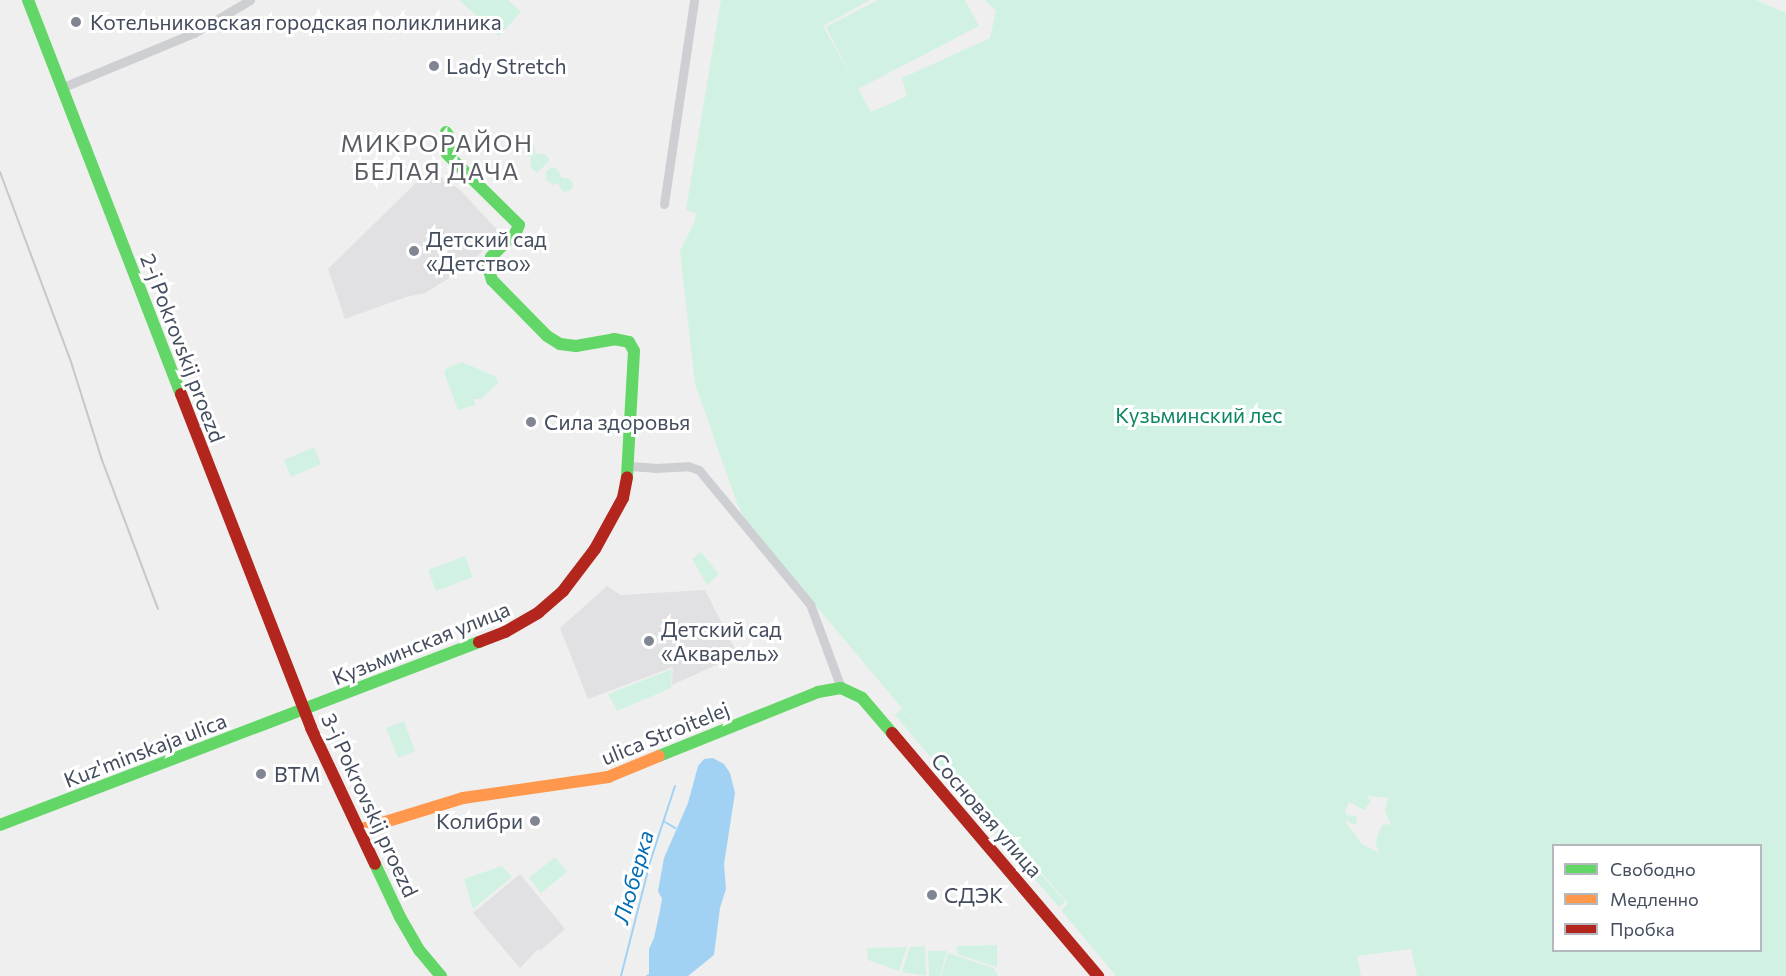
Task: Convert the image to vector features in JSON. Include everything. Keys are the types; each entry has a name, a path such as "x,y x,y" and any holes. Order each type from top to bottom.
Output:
{"street":[{"name":"2-j Pokrovskij proezd","path":"28,0 304,711"},
{"path":"61,88 203,29 250,0"},
{"path":"664,204 694,0"},
{"name":"Кузьминская улица","path":"304,711 505,632 539,612 563,591 607,530 623,498 629,466 634,351 629,342 614,339 576,346 560,344 547,336 492,280 488,267 491,257 516,232 519,225 447,154 455,146 446,132"},
{"path":"629,466 655,468 688,466 699,470 810,604 841,688"},
{"name":"ulica Stroitelej","path":"359,830 462,798 608,777 818,692 841,688"},
{"name":"Сосновая улица","path":"841,688 852,691 862,698 1098,976"},
{"name":"Kuz'minskaja ulica","path":"0,825 304,711"},
{"name":"3-j Pokrovskij proezd","path":"304,711 405,925 420,951 441,976"}],"shaded area":[{"name":"Детский сад «Детство»","path":"427,172 445,179 461,191 501,234 464,269 425,293 406,297 345,319 328,269"},
{"name":"Детский сад «Акварель»","path":"607,586 621,595 705,590 738,655 672,685 673,667 588,699 560,628"},
{"path":"520,874 565,929 540,951 538,949 520,968 473,913"}],"green space":[{"path":"459,0 508,0 521,12 499,36"},
{"name":"Кузьминский лес","path":"721,0 870,0 823,26 852,78 826,27 878,0 965,0 979,26 858,89 871,112 907,96 902,78 990,38 996,11 985,0 1756,0 1786,13 1786,976 1417,976 1411,949 1357,956 1361,976 1116,976 1061,910 1068,904 986,807 978,813 895,715 902,709 917,726 748,525 737,503 695,384 680,251 694,223 696,213 686,210","holes":["1367,796 1388,798 1385,811 1391,824 1382,825 1377,837 1376,845 1379,853 1362,844 1346,823 1346,819 1352,824 1357,823 1356,816 1347,815 1345,811 1349,802 1364,810 1371,802"]},
{"path":"527,144 533,144 536,154 545,154 550,160 537,173 530,167 531,157 523,153"},
{"path":"550,168 556,168 562,178 572,181 573,187 569,191 563,192 558,183 553,185 546,180 546,172"},
{"path":"462,362 496,377 498,383 481,399 474,399 475,405 458,410 444,372 447,368"},
{"path":"314,447 321,464 291,477 284,460"},
{"path":"701,552 719,574 707,585 692,559"},
{"path":"465,556 473,577 436,591 428,570"},
{"path":"672,669 671,688 617,711 608,694"},
{"path":"404,721 415,751 398,758 386,728"},
{"path":"987,810 1065,902 1059,907 980,816"},
{"path":"555,857 567,872 541,893 529,878"},
{"path":"502,866 512,877 473,909 464,879"},
{"path":"997,945 997,967 957,954 957,946"},
{"path":"925,946 926,976 902,972 910,947"},
{"path":"907,947 899,971 868,960 867,948"},
{"path":"928,951 947,951 940,976 929,976"},
{"path":"948,953 994,968 998,976 992,976 994,971 991,976 941,976"}],"water":[{"path":"713,758 724,764 730,773 735,793 724,864 726,889 720,908 714,955 688,976 649,976 649,949 654,938 662,899 658,891 664,858 688,803 698,766 704,759"}],"waterway":[{"name":"Люберка","path":"621,976 650,862 675,786"},
{"path":"665,822 675,828"}],"railway":[{"path":"0,172 72,365 102,460 158,609"}],"traffic: fast":[{"path":"28,0 181,394"},
{"path":"446,132 455,146 447,154 519,225 516,232 491,257 488,267 492,280 547,336 560,344 576,346 614,339 629,342 634,351 627,477"},
{"path":"0,825 479,642"},
{"path":"659,756 818,692 841,688 862,698 892,733"},
{"path":"375,864 400,917 420,951 441,976"}],"traffic: slow":[{"path":"359,830 463,798 608,777 659,756"}],"traffic: jam":[{"path":"181,394 311,728 375,864"},
{"path":"479,642 505,632 539,612 563,591 595,549 623,498 627,477"},
{"path":"892,733 1098,976"}],"place":[{"name":"Котельниковская городская поликлиника","path":"76,22"},
{"name":"Lady Stretch","path":"434,66"},
{"name":"Детский сад «Детство»","path":"414,251"},
{"name":"Сила здоровья","path":"531,422"},
{"name":"Детский сад «Акварель»","path":"649,641"},
{"name":"ВТМ","path":"261,774"},
{"name":"Колибри","path":"535,821"},
{"name":"СДЭК","path":"932,895"}],"district":[{"name":"МИКРОРАЙОН БЕЛАЯ ДАЧА","path":"437,157"}]}
